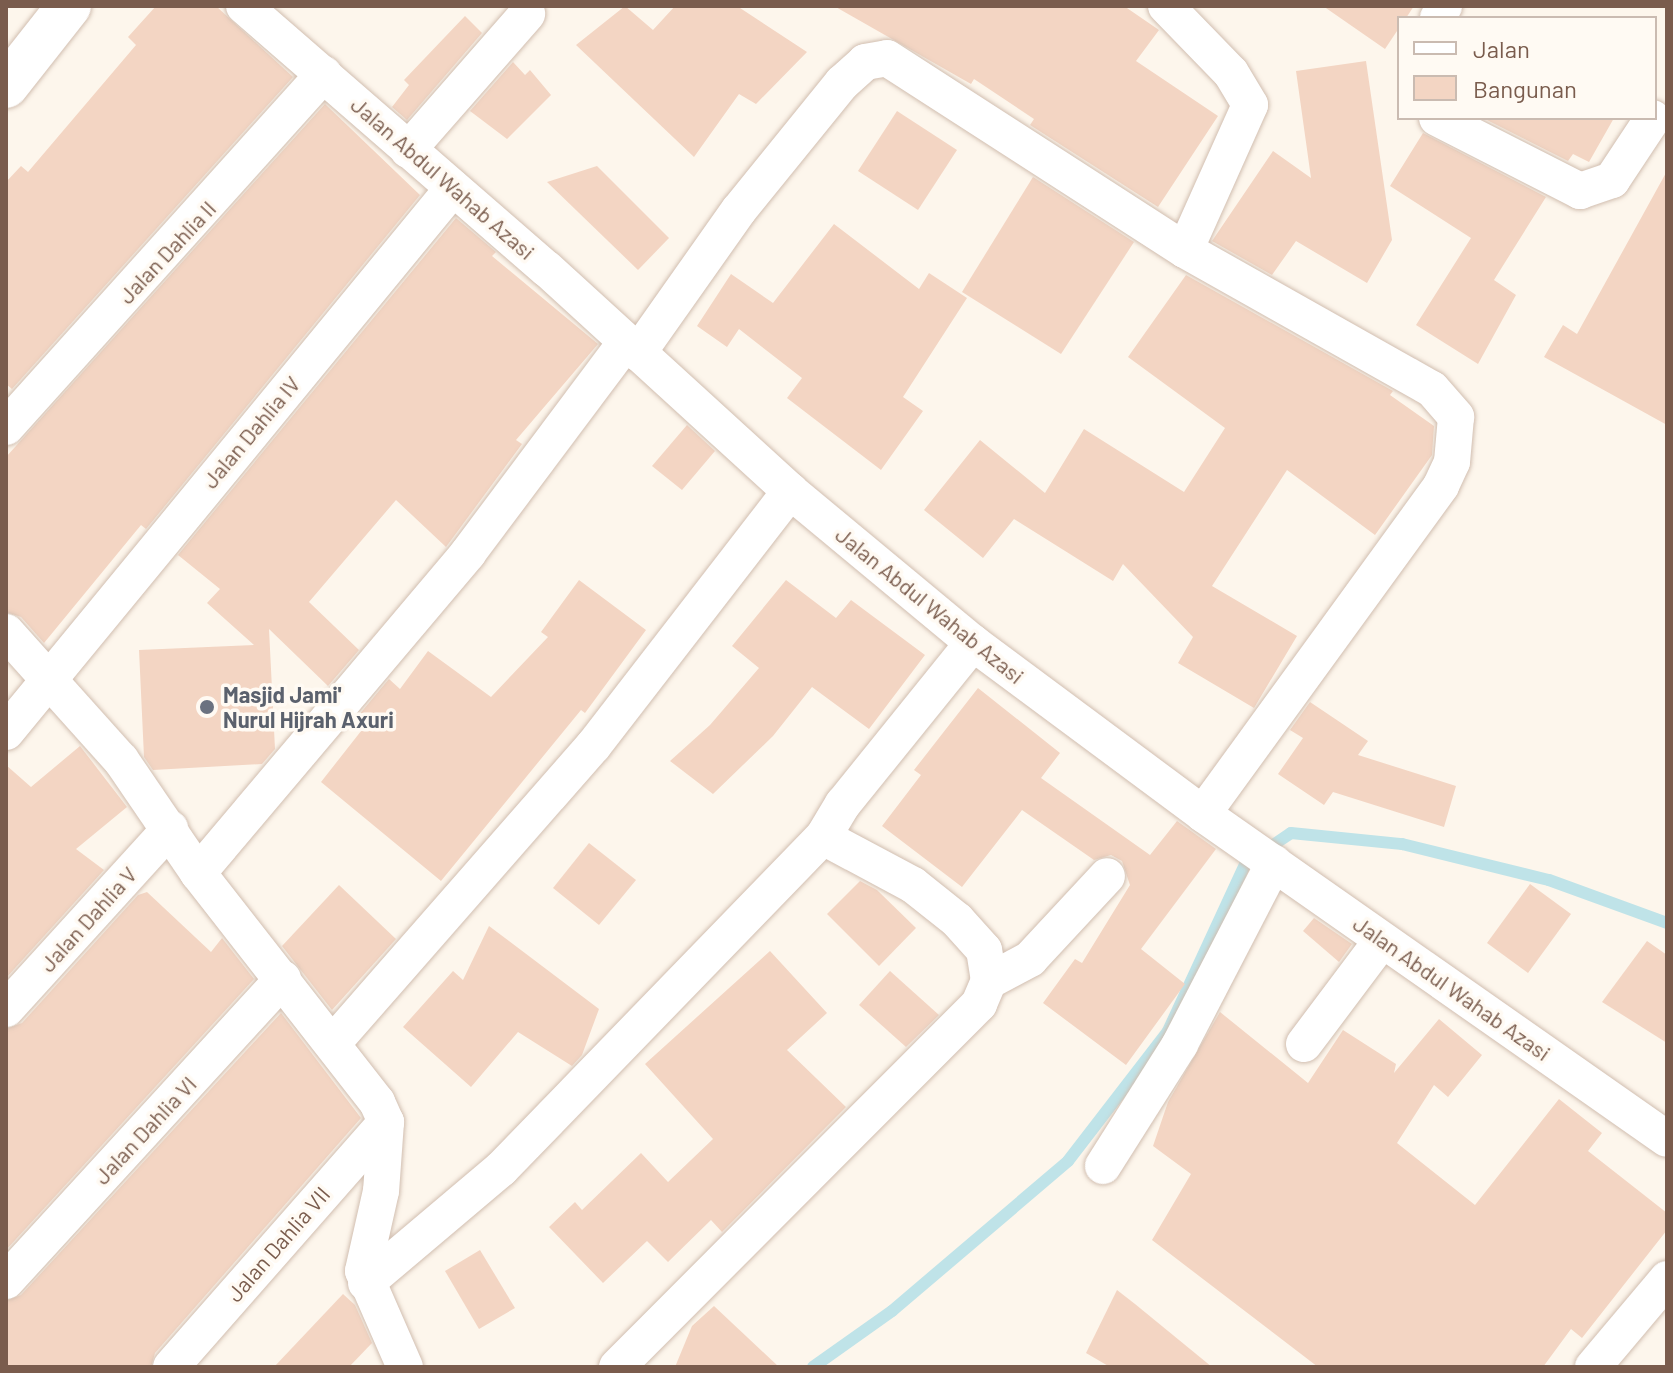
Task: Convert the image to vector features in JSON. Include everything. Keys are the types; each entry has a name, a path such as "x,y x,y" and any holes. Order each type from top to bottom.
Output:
{"street":[{"path":"6,86 69,6"},
{"name":"Jalan Abdul Wahab Azasi","path":"244,6 632,347 790,491 973,643 1214,822 1667,1139"},
{"path":"1166,6 1231,73 1250,105 1248,120 1185,250"},
{"path":"408,150 527,14"},
{"path":"198,873 468,553 739,210 865,62 887,58 1185,250 1432,389 1456,417 1457,434 1441,486 1214,822"},
{"name":"Jalan Dahlia II","path":"6,427 324,74"},
{"path":"1441,120 1580,191 1612,180 1651,120"},
{"name":"Jalan Dahlia IV","path":"6,732 53,680 183,513 453,188"},
{"path":"333,1043 594,745 790,491"},
{"path":"6,632 53,680 170,829 198,873 377,1102 386,1122 381,1191 364,1254 366,1283 405,1367"},
{"path":"366,1283 501,1169 823,837 843,804 973,643"},
{"name":"Jalan Dahlia V","path":"6,1009 170,829"},
{"path":"823,837 913,885 957,920 984,950 989,981"},
{"path":"1103,1166 1180,1044 1266,858"},
{"path":"617,1367 969,1015 989,981 1030,959 1107,876"},
{"path":"1304,1044 1382,940"},
{"name":"Jalan Dahlia VI","path":"6,1281 283,979"},
{"name":"Jalan Dahlia VII","path":"171,1367 386,1122"},
{"path":"1593,1367 1667,1279"}],"building":[{"path":"156,6 216,6 293,77 12,389 6,384 6,182 21,166 28,172 136,45 128,37"},
{"path":"625,6 653,30 675,6 737,6 807,52 756,104 739,94 694,157 576,45"},
{"path":"834,6 1124,6 1159,30 1136,61 1218,116 1158,207 1030,125 1034,119 974,79 971,84"},
{"path":"1323,6 1414,6 1407,16 1397,16 1397,31 1385,49"},
{"path":"465,16 482,33 407,120 392,107 409,85 404,80"},
{"path":"1366,61 1392,240 1367,283 1296,241 1272,275 1212,241 1273,151 1311,178 1296,71"},
{"path":"513,62 525,75 530,70 551,95 507,139 470,111"},
{"path":"325,104 420,195 146,529 141,525 44,643 21,617 6,612 6,457"},
{"path":"897,111 957,150 918,210 858,171"},
{"path":"1487,120 1613,120 1589,162 1573,154 1568,161"},
{"path":"1423,133 1546,197 1494,280 1516,295 1478,364 1416,325 1471,238 1390,186"},
{"path":"597,166 669,238 638,270 547,182"},
{"path":"1667,171 1667,425 1544,357 1563,325 1577,334"},
{"path":"1033,177 1134,242 1061,354 962,292"},
{"path":"456,218 496,252 492,256 598,344 516,440 522,444 446,547 396,500 309,602 359,650 328,686 269,629 275,749 262,764 153,770 144,757 139,650 254,645 207,603 220,589 178,555"},
{"path":"834,224 919,289 929,273 967,298 903,397 923,411 881,470 787,398 802,378 739,329 727,347 697,326 731,274 773,303"},
{"path":"1186,275 1393,391 1390,395 1434,426 1432,455 1375,535 1287,470 1212,586 1297,636 1254,708 1178,663 1193,637 1123,564 1113,581 1014,519 983,558 924,510 980,440 1045,493 1084,429 1184,492 1225,428 1128,357"},
{"path":"687,425 715,451 682,490 652,466"},
{"path":"579,580 646,630 585,713 581,710 441,881 321,782 365,726 358,716 389,679 400,689 428,651 491,697 548,637 541,632"},
{"path":"786,580 836,618 851,600 925,655 869,729 812,687 773,736 713,794 670,761 710,725 759,668 732,646"},
{"path":"978,688 1060,753 1041,778 1150,855 1177,821 1216,849 1141,949 1185,984 1126,1065 1043,1003 1075,959 1082,963 1130,885 1122,861 1111,855 1094,860 1022,810 962,887 882,826 921,775 914,770"},
{"path":"1310,702 1368,741 1358,755 1456,786 1444,827 1333,792 1324,805 1278,774 1303,738 1290,730"},
{"path":"80,746 127,807 76,849 104,870 6,978 6,765 31,787"},
{"path":"589,843 636,880 599,925 553,888"},
{"path":"860,881 877,890 916,928 879,966 827,914"},
{"path":"1530,884 1571,914 1528,973 1487,943"},
{"path":"339,885 396,939 332,1010 282,946"},
{"path":"147,892 211,952 222,938 254,979 6,1250 6,1029 22,1023 138,895"},
{"path":"1314,918 1352,944 1339,962 1303,931"},
{"path":"489,926 599,1009 582,1055 572,1066 518,1032 471,1087 403,1027 453,971 463,980"},
{"path":"1647,941 1667,955 1667,1043 1602,1002"},
{"path":"770,951 827,1013 787,1050 846,1107 722,1232 711,1220 668,1262 647,1241 603,1283 549,1227 575,1202 582,1210 641,1153 668,1182 713,1139 645,1064"},
{"path":"890,971 939,1015 906,1047 859,1005"},
{"path":"1220,1012 1308,1083 1343,1030 1396,1064 1394,1073 1439,1019 1482,1055 1448,1097 1434,1085 1397,1143 1475,1205 1559,1099 1602,1133 1588,1151 1667,1213 1667,1230 1582,1338 1571,1329 1543,1367 1318,1367 1152,1240 1191,1174 1153,1146 1168,1102"},
{"path":"281,1013 361,1118 155,1353 151,1367 6,1367 6,1301 21,1295"},
{"path":"480,1250 515,1308 479,1329 445,1271"},
{"path":"1117,1290 1212,1367 1110,1367 1086,1353"},
{"path":"343,1294 355,1305 372,1343 349,1367 274,1367"},
{"path":"714,1306 779,1367 675,1367 692,1326"}],"waterway":[{"path":"813,1367 892,1311 1068,1161 1168,1031 1245,864 1291,833 1402,844 1549,880 1667,923"}],"place":[{"name":"Masjid Jami' Nurul Hijrah Axuri","path":"207,707"}]}
